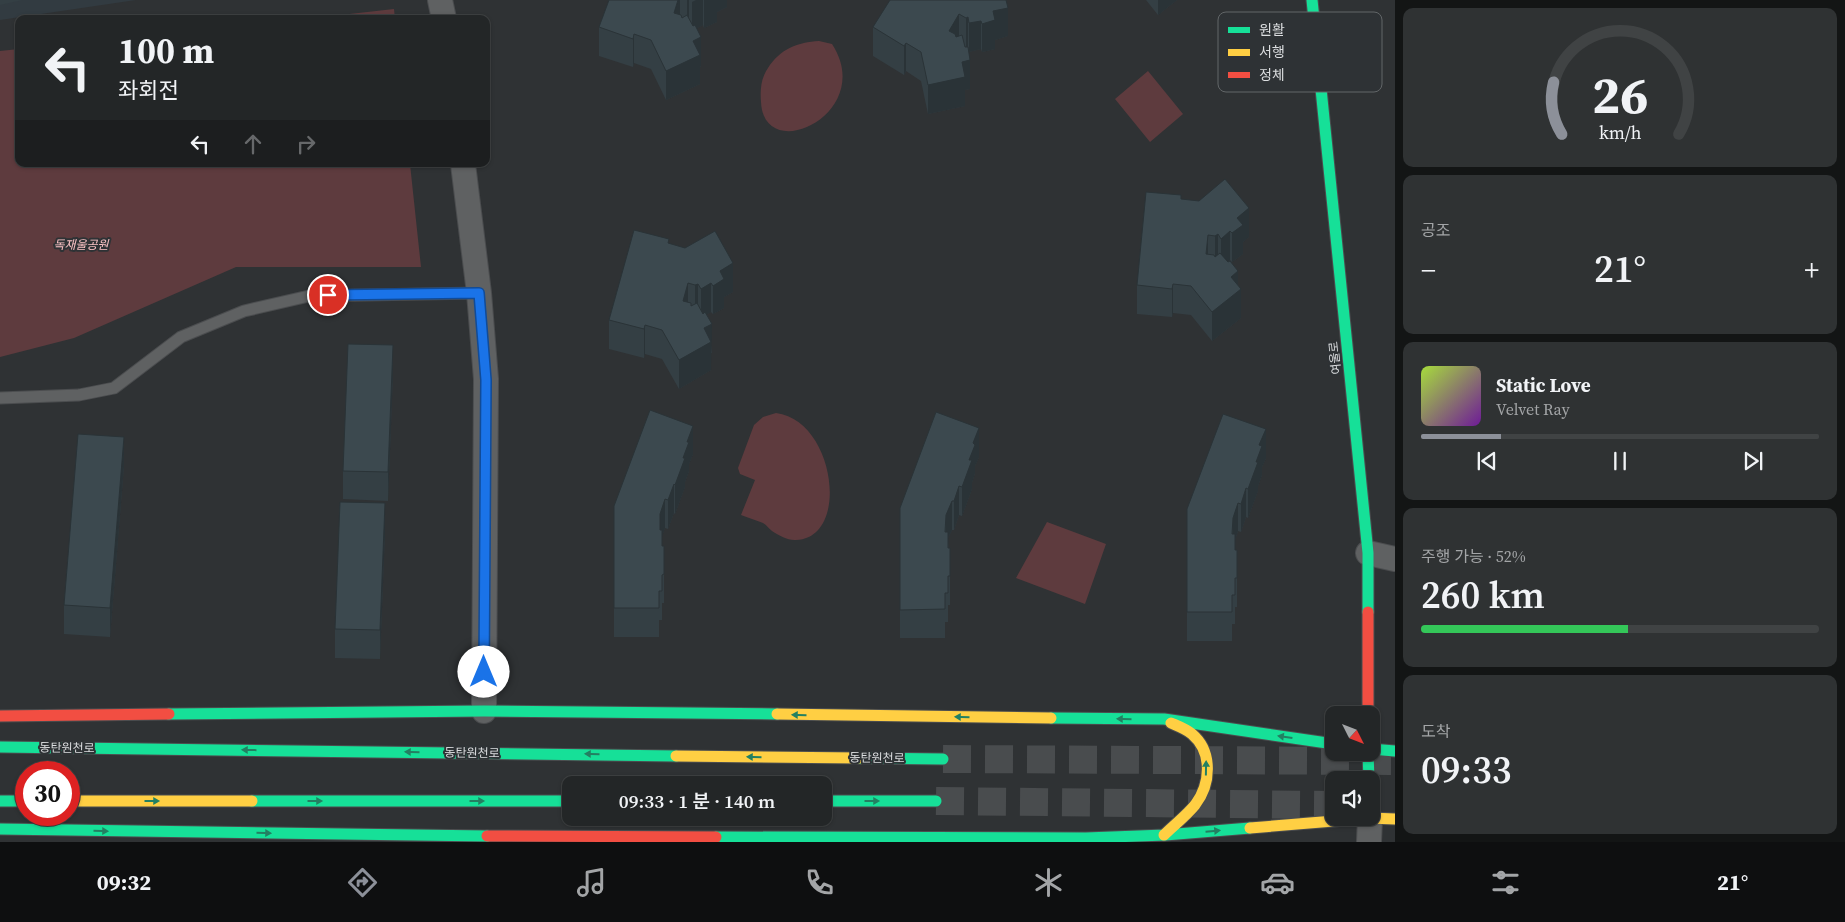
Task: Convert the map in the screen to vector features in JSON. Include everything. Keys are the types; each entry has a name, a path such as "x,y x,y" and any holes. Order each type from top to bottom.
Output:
{"main road":[{"name":"여울로","path":"1321,92 1368,553 1368,706"},
{"path":"0,716 484,711 1164,720 1325,743"},
{"path":"1164,720 1193,734 1205,751 1207,764 1205,789 1196,804 1164,835"},
{"name":"동탄원천로","path":"0,747 943,759"},
{"path":"1380,750 1395,751"},
{"path":"0,801 15,801"},
{"path":"80,801 562,801"},
{"path":"832,801 936,801"},
{"path":"1380,818 1395,819"},
{"path":"0,829 476,839 1086,838 1164,835 1325,822"}],"street":[{"path":"440,0 443,15"},
{"path":"463,167 479,293 486,380 484,711"},
{"path":"1368,553 1395,559"},
{"path":"1369,842 1370,826"}],"lane":[{"path":"0,398 79,394 114,388 181,337 244,311 309,296 479,293"}],"shaded area":[{"path":"0,0 136,0 34,15 15,15 15,18 0,20"}],"green space":[{"path":"394,9 395,15 341,15"},
{"path":"819,41 832,44 842,69 840,91 830,110 814,123 797,130 780,130 767,121 761,102 762,80 773,61 784,51 804,43"},
{"name":"독재울공원","path":"15,49 15,167 410,167 421,267 236,267 74,338 0,357 0,51"},
{"path":"1148,71 1183,114 1150,142 1115,99"},
{"path":"776,413 796,420 812,436 823,456 829,478 829,501 824,520 813,534 796,540 790,540 772,531 763,523 741,515 755,480 740,474 738,468 754,425 763,417"},
{"path":"1047,522 1106,544 1085,604 1016,578"}],"building":[{"path":"609,0 678,0 674,13 681,15 682,18 687,15 693,26 695,25 701,37 693,41 700,55 666,71 651,40 634,34 633,39 599,27"},
{"path":"890,0 1006,0 1008,8 993,11 995,20 982,24 981,21 969,23 968,17 966,18 959,14 949,31 955,34 956,37 962,35 965,47 968,47 970,60 962,62 965,77 928,85 921,52 906,43 904,46 873,27"},
{"path":"1225,179 1249,208 1237,218 1243,225 1232,233 1230,231 1221,239 1218,234 1215,236 1208,235 1206,254 1214,255 1215,257 1220,253 1228,262 1230,261 1238,271 1231,277 1241,289 1212,312 1191,286 1173,284 1172,289 1137,285 1146,192 1181,195 1181,199 1199,201"},
{"path":"634,230 669,239 668,243 685,248 715,231 733,263 720,271 724,279 713,286 711,283 701,289 698,284 688,283 683,301 691,303 691,306 697,303 703,314 705,312 712,324 704,328 711,342 679,360 662,330 645,325 644,329 609,320"},
{"path":"348,344 393,345 388,472 343,471"},
{"path":"650,410 693,426 683,458 685,458 675,485 668,500 665,499 660,514 662,546 664,546 664,574 662,575 662,591 659,591 659,608 614,608 614,506"},
{"path":"936,412 979,428 969,460 972,460 962,487 959,486 954,501 952,501 946,515 945,532 948,532 948,548 950,548 950,576 948,576 948,593 945,593 945,609 900,610 900,508"},
{"path":"1223,414 1266,429 1259,445 1262,446 1256,462 1258,462 1248,489 1246,488 1241,504 1238,503 1233,518 1232,534 1235,534 1235,550 1237,550 1237,578 1235,578 1235,595 1232,595 1232,612 1187,612 1187,509"},
{"path":"78,434 124,437 110,608 64,605"},
{"path":"340,502 385,503 380,630 335,629"}],"tunnel":[{"path":"943,759 1391,761"},
{"path":"936,801 1325,805"}],"traffic: fast":[{"path":"1312,0 1313,12"},
{"path":"1321,92 1368,553 1368,612"},
{"path":"169,714 484,711 777,714"},
{"path":"1051,718 1164,719 1325,743"},
{"path":"0,747 676,756"},
{"path":"1380,750 1395,751"},
{"path":"859,758 943,759"},
{"path":"1368,761 1369,771"},
{"path":"0,801 15,801"},
{"path":"252,801 562,801"},
{"path":"832,801 936,801"},
{"path":"716,837 1086,838 1165,835 1250,828"},
{"path":"0,829 487,836"}],"traffic: slow":[{"path":"777,714 1051,718"},
{"path":"1164,835 1195,805 1207,778 1206,759 1199,741 1190,732 1171,723"},
{"path":"676,756 859,758"},
{"path":"80,801 252,801"},
{"path":"1250,828 1370,818 1395,819"}],"traffic: jam":[{"path":"1368,612 1368,706"},
{"path":"0,716 169,714"},
{"path":"487,836 716,837"}],"route":[{"path":"328,295 479,293 486,380 484,672"}]}
